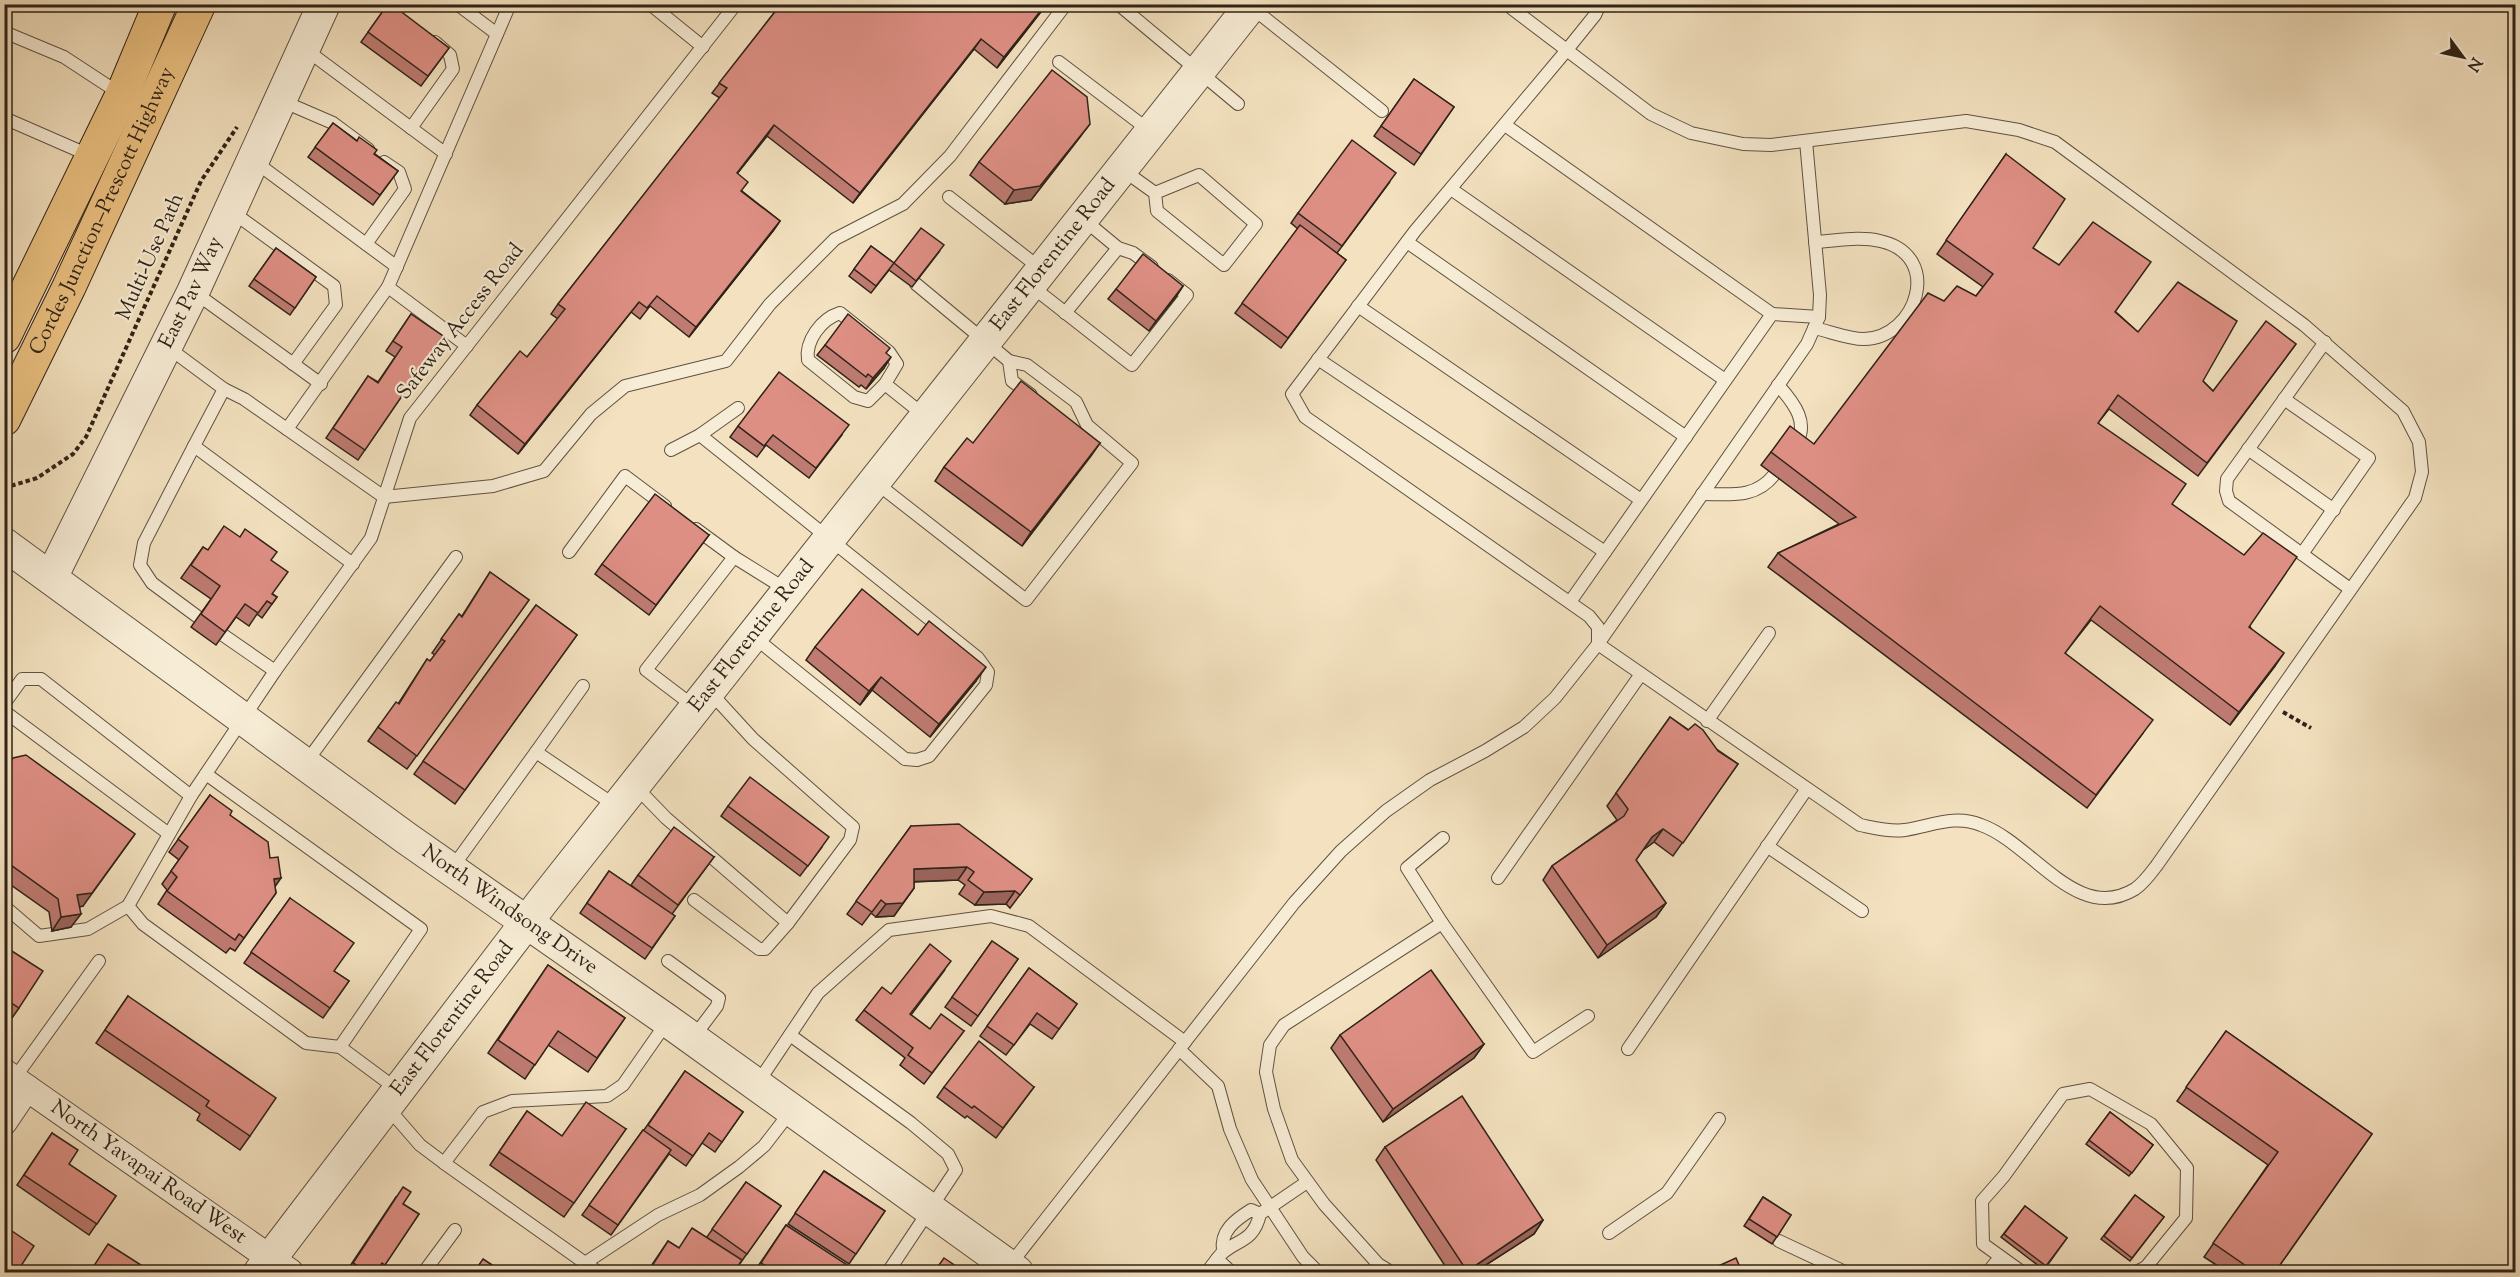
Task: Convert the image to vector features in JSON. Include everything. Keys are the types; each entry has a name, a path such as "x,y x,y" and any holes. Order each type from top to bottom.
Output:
{"main road":[{"name":"Cordes Junction–Prescott Highway","path":"4,337 122,95 160,4"},
{"name":"Cordes Junction–Prescott Highway","path":"4,418 69,287 199,4"}],"street":[{"name":"East Pav Way","path":"51,578 193,292 324,4"},
{"name":"East Florentine Road","path":"273,1268 392,1098 526,923 1251,6"},
{"name":"North Windsong Drive","path":"4,544 305,764 1013,1270"},
{"path":"4,1122 15,1080"},
{"name":"North Yavapai Road West","path":"15,1080 273,1268"}],"lane":[{"path":"457,4 471,9 497,34"},
{"path":"287,429 388,287 510,4"},
{"path":"650,4 703,47"},
{"name":"Safeway Access Road","path":"128,906 191,796 275,671 371,538 410,418 736,4"},
{"path":"166,346 224,389 244,399 384,497 493,486 544,471 591,414 625,386 726,361 770,304 835,239 903,204 942,164 1066,4"},
{"path":"1118,4 1238,104"},
{"path":"1506,4 1651,114 1691,134 1743,144 1771,145 1966,122 2019,130 2055,142 2325,342 2403,411 2419,442 2422,472 2415,498 2157,865 2137,888 2111,899 2094,899 2075,890 1982,825 1952,819 1888,831 1860,825 1806,790 1598,644"},
{"path":"1598,644 1598,627 1589,616 1305,417 1292,394 1407,242 1566,51 1595,15 1600,4"},
{"path":"1251,6 1382,111"},
{"path":"411,128 453,69 450,55 420,31"},
{"path":"4,32 64,57 122,95"},
{"path":"305,49 446,154"},
{"path":"1059,62 1151,132"},
{"path":"281,101 333,123 399,172 404,179 405,189 366,244"},
{"path":"7,124 92,157"},
{"path":"1505,125 1772,314 1816,323 1863,339 1884,335 1903,319 1913,305 1919,284 1917,271 1911,259 1901,250 1881,241 1860,239 1815,243"},
{"path":"1013,1270 1182,1046 1294,903 1341,851 1386,811 1430,780 1485,752 1524,727 1555,698 1598,644 1807,344 1816,323 1820,295 1806,141"},
{"path":"254,161 397,267"},
{"path":"1122,169 1155,193 1157,211 1224,265 1257,224 1199,175 1155,193"},
{"path":"1451,189 1725,380"},
{"path":"949,197 1036,278 1065,313 1132,365 1187,295 1133,253 1118,249 1083,219"},
{"path":"231,211 334,286 336,305 293,364"},
{"path":"1407,242 1686,437"},
{"path":"1065,313 1118,249"},
{"path":"874,482 1026,600 1132,464 1087,425 1076,402 1027,365 1010,361 916,284"},
{"path":"388,287 467,346"},
{"path":"193,292 321,384"},
{"path":"1359,306 1641,500"},
{"path":"840,313 889,352 897,364 885,384 868,401 854,397 808,360 806,350 811,338 832,315 840,313"},
{"path":"1570,602 1772,314"},
{"path":"2325,342 2227,478 2226,491 2229,501 2350,589"},
{"path":"1318,359 1605,552"},
{"path":"1010,361 1012,381 1045,406"},
{"path":"885,384 926,417"},
{"path":"1778,385 1793,402 1802,423 1800,440 1793,448"},
{"path":"198,617 152,583 140,566 144,543 224,389"},
{"path":"2284,399 2369,458 2302,554"},
{"path":"671,450 700,435 738,408"},
{"path":"1070,421 1087,425"},
{"path":"700,435 828,540 978,658 988,672 986,685 929,756 918,760 905,759 753,636"},
{"path":"194,446 353,564"},
{"path":"2248,449 2334,510"},
{"path":"1702,494 1740,494 1764,487 1774,475"},
{"path":"569,552 625,476 734,557 788,591"},
{"path":"305,764 456,557"},
{"path":"694,900 759,949 765,949 788,923 850,840 853,827 753,739 702,699 646,670 734,557"},
{"path":"1707,721 1769,633"},
{"path":"223,634 275,671"},
{"path":"1498,878 1641,674"},
{"path":"4,704 22,679 41,679 191,796"},
{"path":"451,869 583,686"},
{"path":"4,711 169,834"},
{"path":"536,752 666,818 788,923"},
{"path":"206,774 421,929 340,1047"},
{"path":"1628,1049 1806,790"},
{"path":"1443,838 1407,868 1442,923 1533,1052 1588,1016"},
{"path":"1767,846 1862,910"},
{"path":"4,906 39,936 88,928 128,906 143,924 306,1043 340,1047 392,1098 420,1145 598,1272"},
{"path":"756,1085 818,993 889,930 991,916 1029,926 1182,1046 1218,1086 1230,1129 1265,1210 1318,1272"},
{"path":"1391,1272 1378,1264 1324,1204 1292,1160 1274,1109 1266,1072 1270,1045 1284,1024 1442,923"},
{"path":"15,1080 99,961"},
{"path":"444,1162 483,1113 512,1101 607,1096 623,1085 680,1030 717,1006 719,998 668,961"},
{"path":"790,1035 911,1123 948,1154 956,1170 888,1272"},
{"path":"2022,1272 1983,1244 1982,1201 2004,1176 2063,1094 2090,1089 2151,1124 2187,1168 2186,1218 2147,1270"},
{"path":"585,1263 658,1215 700,1195 739,1167 764,1146 791,1110"},
{"path":"1609,1233 1667,1193 1719,1119"},
{"path":"1207,1272 1220,1255 1233,1248 1257,1228 1265,1210 1307,1182"},
{"path":"1231,1272 1220,1255 1221,1239 1226,1230 1251,1210 1265,1210"},
{"path":"424,1272 455,1230"},
{"path":"1779,1241 1845,1272"},
{"path":"1988,1272 2000,1257"}],"path":[{"name":"Multi-Use Path","path":"4,488 37,478 73,454 86,437 201,182 243,118"},
{"path":"2270,703 2311,728"}],"building":[{"path":"388,4 449,48 428,76 368,32"},
{"path":"781,4 1046,4 1004,57 981,39 860,193 774,125 737,173 748,182 741,191 780,221 696,327 657,296 647,308 639,302 525,444 477,405 520,351 527,357 565,309 558,304 727,88 719,83"},
{"path":"1052,70 1087,97 1090,124 1040,186 1014,190 979,162"},
{"path":"1414,79 1454,107 1421,154 1381,126"},
{"path":"333,123 357,141 359,137 377,150 374,154 398,171 380,195 315,147"},
{"path":"4,135 10,138 4,148"},
{"path":"1352,140 1396,173 1342,246 1298,213"},
{"path":"2006,154 2065,199 2033,248 2059,265 2093,222 2151,262 2115,312 2138,332 2178,282 2237,321 2203,381 2213,391 2266,321 2296,344 2207,463 2118,395 2098,423 2186,484 2172,504 2244,555 2263,533 2297,557 2249,627 2284,653 2239,712 2100,606 2065,653 2153,720 2096,795 1778,553 1856,517 1771,452 1790,426 1814,444 1928,293 1944,301 1957,286 1976,296 1993,274 1946,240"},
{"path":"1300,225 1346,260 1288,338 1242,303"},
{"path":"921,228 944,245 916,281 894,263"},
{"path":"871,246 894,263 876,286 854,269"},
{"path":"276,248 316,277 295,308 254,279"},
{"path":"1143,254 1183,286 1156,321 1116,289"},
{"path":"411,314 443,336 365,450 333,428 368,376 378,383 402,347 393,341"},
{"path":"848,314 890,348 886,353 891,357 873,378 868,374 866,377 825,345"},
{"path":"779,372 849,425 816,468 773,435 764,446 738,426"},
{"path":"1021,381 1100,443 1031,532 944,467 967,438 973,443"},
{"path":"655,494 709,535 656,605 602,564"},
{"path":"224,526 240,537 245,529 277,552 271,560 288,572 272,594 277,597 272,604 267,601 258,613 245,604 225,632 201,614 220,586 191,565 203,547 208,550"},
{"path":"490,572 529,600 417,756 378,727 396,702 399,704 427,659 430,661 445,641 441,639 459,614 462,617"},
{"path":"862,589 918,635 929,621 986,667 939,724 881,677 869,691 815,647"},
{"path":"536,605 577,635 465,790 423,761"},
{"path":"1670,717 1688,730 1695,724 1703,730 1718,751 1738,764 1683,843 1663,829 1652,837 1636,860 1666,903 1607,945 1552,866 1624,816 1628,809 1616,793"},
{"path":"26,755 135,834 92,893 77,895 81,914 61,917 58,899 4,860 4,770 13,758"},
{"path":"750,777 829,837 808,866 728,806"},
{"path":"210,795 232,811 230,815 268,842 270,858 278,857 281,878 274,879 276,893 244,938 239,934 235,940 167,891 177,877 171,871 188,847 178,839"},
{"path":"959,824 1032,879 1020,895 1015,891 984,892 968,880 974,872 967,867 914,869 914,888 903,903 886,904 881,900 872,912 856,901 911,826"},
{"path":"674,827 714,857 678,905 638,875"},
{"path":"609,871 675,916 652,948 587,903"},
{"path":"290,898 354,943 334,971 349,981 330,1008 251,952"},
{"path":"992,941 1018,959 978,1016 952,997"},
{"path":"930,944 951,961 910,1014 930,1029 941,1014 964,1031 932,1073 908,1055 913,1048 864,1010 882,987 891,994"},
{"path":"4,946 43,971 19,1008 4,998"},
{"path":"548,965 625,1018 597,1058 558,1031 535,1065 498,1040"},
{"path":"1029,968 1077,1004 1059,1029 1037,1013 1014,1045 987,1026"},
{"path":"1431,970 1484,1044 1393,1109 1340,1035"},
{"path":"128,996 276,1098 250,1136 206,1106 209,1101 105,1030"},
{"path":"2226,1031 2372,1134 2275,1272 2255,1272 2213,1243 2278,1152 2186,1087"},
{"path":"979,1041 1034,1087 1003,1128 944,1087"},
{"path":"685,1071 743,1112 722,1142 709,1133 693,1156 648,1125"},
{"path":"1462,1096 1543,1220 1467,1271 1385,1147"},
{"path":"586,1102 626,1129 574,1203 499,1152 527,1111 562,1136"},
{"path":"2110,1112 2153,1145 2132,1173 2089,1140"},
{"path":"643,1130 671,1150 618,1225 589,1205"},
{"path":"52,1133 78,1150 69,1164 116,1196 97,1224 24,1175"},
{"path":"824,1171 885,1211 856,1254 795,1213"},
{"path":"746,1182 781,1206 747,1254 712,1229"},
{"path":"403,1187 411,1192 403,1204 419,1214 385,1265 382,1263 376,1272 367,1272 353,1263"},
{"path":"2135,1195 2164,1217 2132,1258 2104,1236"},
{"path":"1763,1197 1791,1215 1777,1237 1749,1219"},
{"path":"2025,1206 2067,1238 2046,1266 2004,1234"},
{"path":"786,1225 855,1270 853,1272 776,1272 761,1263"},
{"path":"6,1227 34,1246 17,1272 4,1270 4,1230"},
{"path":"692,1228 742,1260 734,1272 662,1272 652,1266 668,1241 679,1248"},
{"path":"108,1244 141,1265 136,1272 90,1272"},
{"path":"944,1258 965,1272 934,1272"},
{"path":"1736,1258 1742,1272 1705,1272"},
{"path":"483,1259 503,1272 474,1272"}]}
